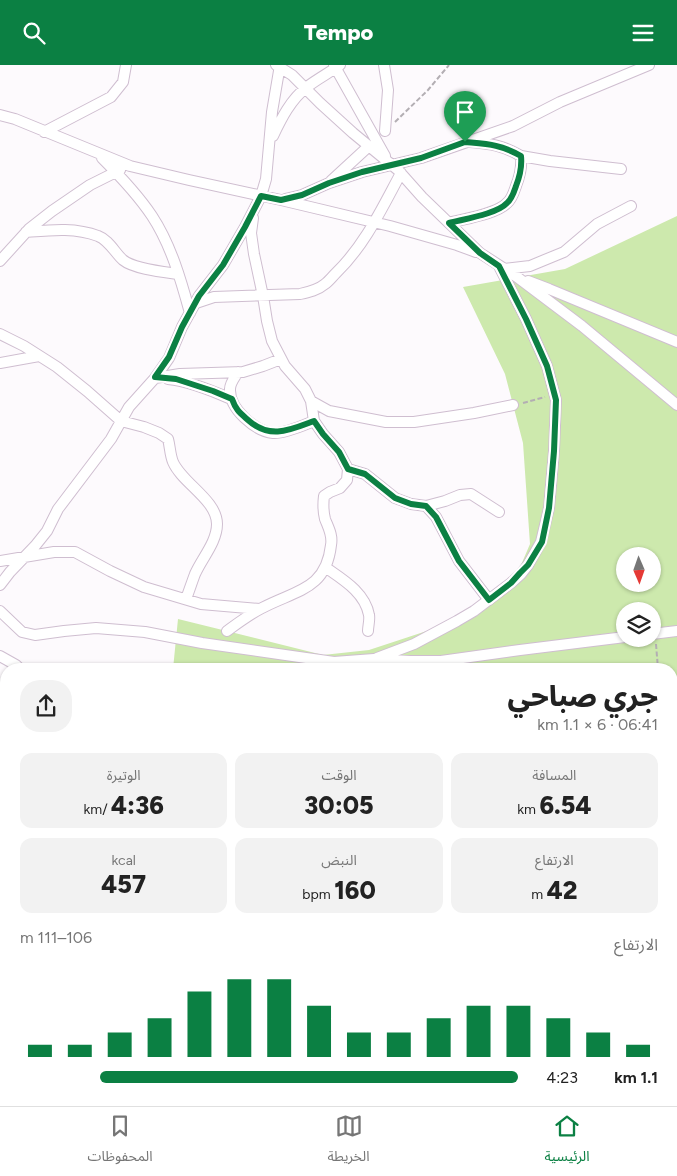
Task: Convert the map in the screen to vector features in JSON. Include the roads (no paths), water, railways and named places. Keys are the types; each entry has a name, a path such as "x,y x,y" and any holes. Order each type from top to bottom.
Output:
{"street":[{"path":"44,131 111,97 123,82 126,65"},
{"path":"384,65 388,90 385,131"},
{"path":"281,200 302,195 329,183 378,167 421,158 512,126 560,102 649,65"},
{"path":"0,585 47,531 58,509 111,439 129,407 155,377 169,357 182,327 199,296 223,265 253,211 261,196 266,179 272,112 279,66 292,75 353,133 401,173 422,197 480,253 517,277 582,326 677,405"},
{"path":"270,144 280,121 305,88 337,66 375,140 391,164"},
{"path":"0,108 14,119"},
{"path":"0,115 130,166 374,222 480,253"},
{"path":"465,142 500,146 508,148 521,156 621,169"},
{"path":"329,183 369,145"},
{"path":"99,154 132,189 153,218 170,250 190,313"},
{"path":"449,223 496,211 507,203 518,182 522,165 521,156"},
{"path":"0,261 26,232 52,211 90,185 115,171 130,166"},
{"path":"196,303 214,297 300,294 312,291 325,284 359,247 401,173"},
{"path":"501,268 530,266 564,252 597,224 631,206"},
{"path":"227,631 260,609 305,589 319,578 325,567 332,543 324,518 322,505 324,496 340,488 348,480 348,469 339,452 314,421 311,401 305,389 284,366 272,341 253,247 251,233 253,211"},
{"path":"26,232 60,229 78,230 100,236 124,260 139,267 178,274"},
{"path":"374,659 421,640 474,611 511,583 528,565 542,542 549,508 556,400 547,366 501,268"},
{"path":"517,277 677,342"},
{"path":"0,335 24,346 57,367 121,421 144,427 168,439 173,462 186,480 213,509 217,524 213,540 195,574 186,599"},
{"path":"0,363 39,355"},
{"path":"155,377 243,372 281,359"},
{"path":"238,372 232,381 230,389 232,399 236,409 255,427 274,433 294,429 314,421"},
{"path":"155,377 176,379 232,399"},
{"path":"311,401 329,411 386,422 414,422 513,405"},
{"path":"348,469 365,474 395,498 411,504 426,506 460,495 470,494 499,512"},
{"path":"426,506 436,517 459,561 489,600"},
{"path":"0,561 54,552 75,552 144,587 201,604 260,609"},
{"path":"325,567 355,588 369,616 368,631"},
{"path":"0,611 22,632 35,635 96,628 145,632 202,643 334,662 374,659 441,661 520,649 616,638"},
{"path":"661,633 677,631"},
{"path":"0,656 12,663"}]}
